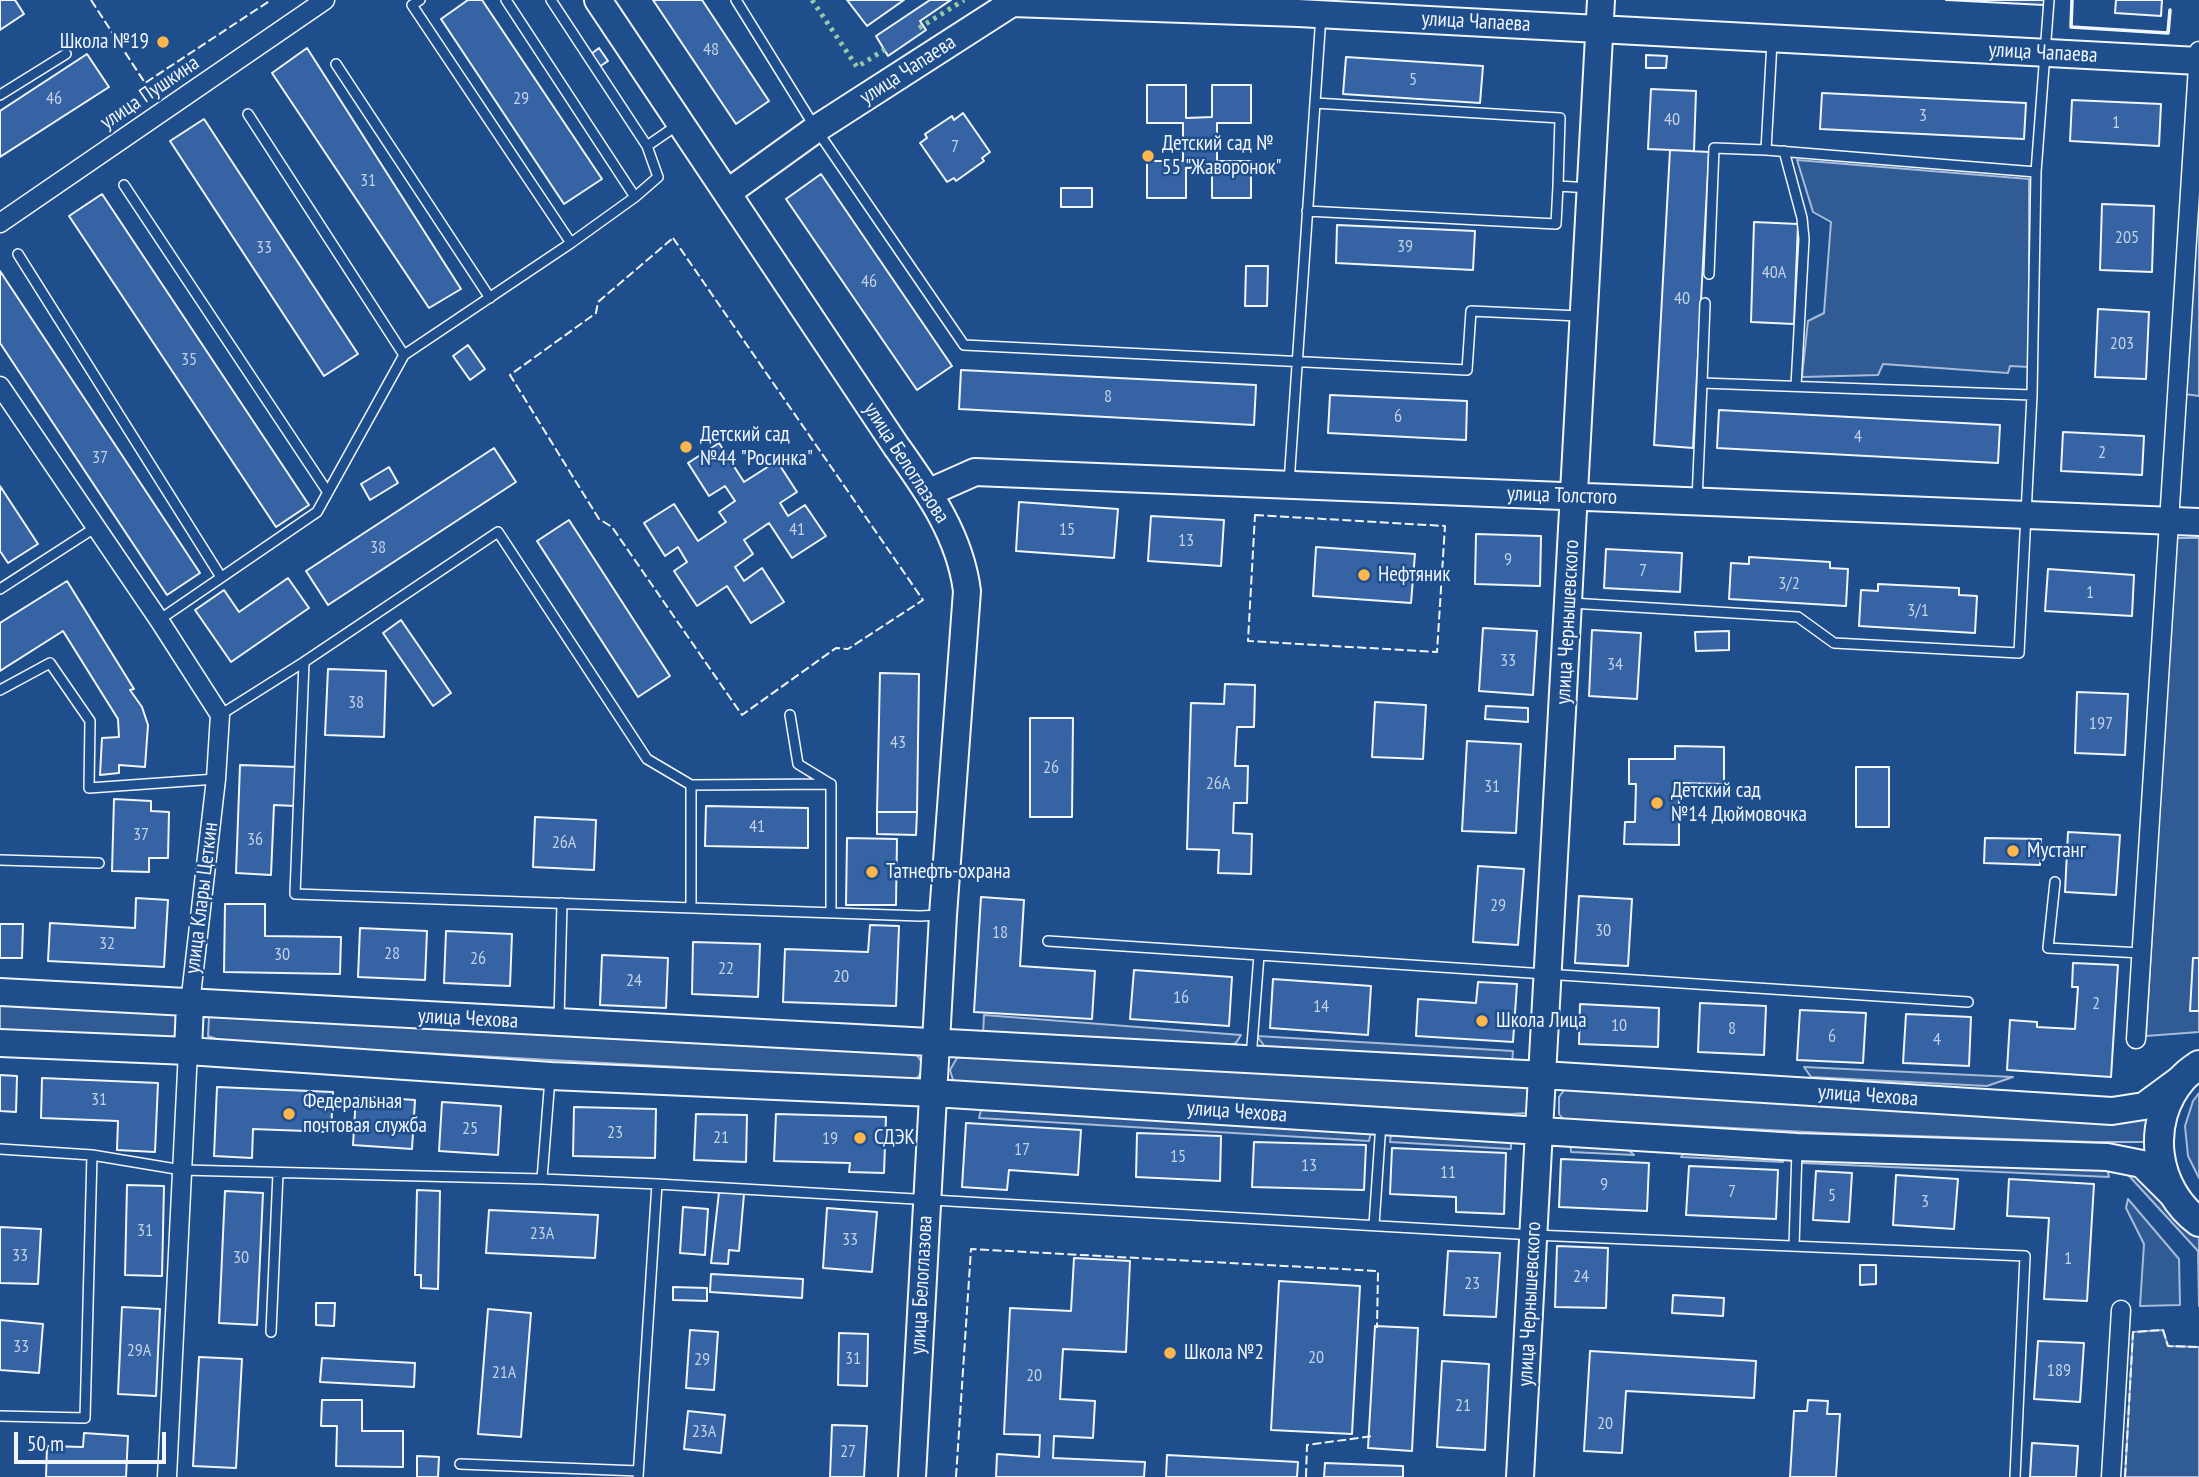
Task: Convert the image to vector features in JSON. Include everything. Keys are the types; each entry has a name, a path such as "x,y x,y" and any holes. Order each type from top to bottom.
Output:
{"main road":[{"path":"2189,1214 2160,1162 2158,1131 2169,1097 2191,1071"}],"street":[{"name":"улица Пушкина","path":"0,223 325,0"},
{"name":"улица Белоглазова","path":"598,0 896,446 930,492 957,549 967,591 936,1044"},
{"name":"улица Чернышевского","path":"1543,1075 1601,0"},
{"name":"улица Чапаева","path":"727,193 816,129 1012,2 1306,9 1600,29 2199,61"},
{"path":"2136,1039 2199,49"},
{"path":"0,386 220,715"},
{"name":"улица Толстого","path":"930,492 975,472 2199,522"},
{"name":"улица Клары Цеткин","path":"167,1477 190,1003 216,779 220,715"},
{"name":"улица Чехова","path":"0,992 1543,1075 2112,1111 2144,1106 2191,1071"},
{"name":"улица Чехова","path":"0,1043 188,1051 551,1076 933,1093 1797,1147 2107,1157 2142,1164 2189,1214"},
{"path":"933,1093 936,1044"},
{"path":"1540,1132 1543,1075"},
{"name":"улица Белоглазова","path":"912,1477 933,1093"},
{"name":"улица Чернышевского","path":"1520,1477 1540,1132"},
{"path":"2111,1477 2121,1310"}],"lane":[{"path":"506,0 635,197"},
{"path":"159,620 317,513 404,355 571,243 659,177 647,146 551,0"},
{"path":"736,0 816,129 964,345 1467,370 1471,311 1585,316"},
{"path":"1569,603 1798,617 1834,643 2020,653 2032,396 2036,172 2049,0"},
{"path":"413,2 571,243"},
{"path":"1289,485 1315,103 1306,9"},
{"path":"1766,150 1773,38"},
{"path":"0,95 66,54"},
{"path":"336,64 490,298"},
{"path":"1307,211 1556,224 1560,118 1315,103"},
{"path":"248,114 404,355"},
{"path":"647,146 680,123"},
{"path":"1709,274 1714,148 1784,151 2036,172"},
{"path":"1784,151 1802,218 1804,239 1796,386"},
{"path":"124,185 327,491"},
{"path":"1558,186 1591,188"},
{"path":"19,254 221,578"},
{"path":"1697,501 1705,303"},
{"path":"1702,383 2032,396"},
{"path":"0,589 96,527"},
{"path":"220,715 498,532 647,759 691,785 831,784"},
{"path":"304,662 295,894 943,915"},
{"path":"0,690 50,663 90,721 89,788 216,779"},
{"path":"790,715 798,764 831,784"},
{"path":"831,784 831,912"},
{"path":"691,785 691,908"},
{"path":"0,860 99,863"},
{"path":"2054,882 2049,948 2141,953"},
{"path":"559,1024 562,903"},
{"path":"1048,941 1968,1002"},
{"path":"1251,1060 1259,955"},
{"path":"542,1179 551,1076"},
{"path":"1374,1225 1381,1122"},
{"path":"1794,1246 1797,1147"},
{"path":"0,1149 92,1154 182,1170 657,1184 1534,1235 2025,1256 2015,1477"},
{"path":"0,1416 85,1418 92,1154"},
{"path":"271,1332 278,1173"},
{"path":"460,1464 638,1474 657,1184"}],"shaded area":[{"path":"1797,160 2029,179 2029,367 2010,366 2008,373 1883,364 1878,375 1802,377 1808,321 1824,313 1831,222 1813,212"},
{"path":"2199,171 2199,396 2185,394"},
{"path":"2175,538 2199,538 2199,1032 2146,1036"},
{"path":"0,1001 183,1011 181,1040 0,1030"},
{"path":"218,1013 916,1054 922,1069 914,1080 224,1042 208,1036 209,1017"},
{"path":"984,1015 1241,1035 1236,1043 1225,1048 983,1035"},
{"path":"1257,1036 1513,1051 1512,1064 1268,1051"},
{"path":"957,1058 1520,1087 1529,1088 1528,1113 963,1085 953,1080 950,1070"},
{"path":"1804,1067 2013,1077 1987,1086 1811,1077"},
{"path":"1579,1088 2150,1118 2149,1142 1826,1133 1563,1119 1559,1114 1559,1097 1564,1090"},
{"path":"2199,1093 2199,1178 2188,1156 2185,1126 2193,1101"},
{"path":"981,1110 1371,1132 1369,1141 979,1118"},
{"path":"1391,1134 1511,1140 1511,1149 1390,1142"},
{"path":"1570,1141 1622,1144 1634,1155 1571,1152"},
{"path":"1689,1147 1785,1151 1783,1162 1681,1157"},
{"path":"1802,1152 2107,1168 2109,1177 1802,1163"},
{"path":"2120,1166 2144,1175 2199,1233 2199,1306 2198,1251"},
{"path":"2128,1199 2179,1259 2180,1305 2140,1306 2144,1244 2126,1208"},
{"path":"2163,1330 2168,1346 2199,1347 2199,1477 2125,1477 2133,1332"}],"building":[{"path":"0,0 15,0 24,14 0,30"},
{"path":"468,0 482,0 602,179 564,204 441,19"},
{"path":"653,0 702,0 769,101 736,124"},
{"path":"847,0 904,0 867,26"},
{"path":"930,0 951,0 920,21 926,30 888,56 876,36"},
{"path":"1946,0 2044,0 2044,5"},
{"path":"2116,0 2162,0 2161,16 2115,13"},
{"path":"307,48 461,289 429,308 272,73"},
{"path":"599,48 608,61 599,67 591,54"},
{"path":"87,54 109,87 0,157 0,111"},
{"path":"1646,55 1667,56 1666,68 1646,68"},
{"path":"1346,57 1483,66 1480,103 1343,94"},
{"path":"1147,85 1186,85 1186,118 1212,117 1212,85 1251,85 1251,123 1217,123 1217,161 1251,161 1251,198 1212,198 1212,167 1186,168 1186,198 1147,198 1147,161 1183,161 1183,123 1147,123"},
{"path":"1651,89 1696,91 1694,151 1648,149"},
{"path":"1822,93 2026,103 2024,139 1820,129"},
{"path":"2072,100 2161,104 2159,146 2070,141"},
{"path":"963,113 990,152 982,158 984,161 956,181 954,178 947,182 920,143 927,138 925,134 952,116 954,120"},
{"path":"204,119 358,354 324,376 170,141"},
{"path":"1670,150 1709,152 1693,448 1654,445"},
{"path":"821,174 952,366 917,390 786,199"},
{"path":"1061,188 1092,188 1092,207 1061,207"},
{"path":"102,194 309,505 276,527 69,216"},
{"path":"2102,204 2154,206 2152,272 2100,270"},
{"path":"1754,222 1798,224 1794,324 1751,322"},
{"path":"1337,225 1475,231 1473,270 1336,263"},
{"path":"1246,266 1268,266 1267,306 1245,306"},
{"path":"0,271 200,573 167,595 0,343"},
{"path":"2098,309 2149,312 2146,379 2095,377"},
{"path":"468,345 485,369 470,380 453,356"},
{"path":"961,370 1256,385 1254,425 959,409"},
{"path":"1330,395 1467,401 1466,440 1328,433"},
{"path":"1719,410 2000,425 1998,463 1717,448"},
{"path":"2063,432 2144,436 2142,475 2061,471"},
{"path":"719,443 744,482 777,461 797,492 780,503 788,516 805,505 826,536 792,558 769,523 744,540 753,554 735,567 744,581 762,568 784,602 751,623 727,586 697,606 674,571 687,562 678,547 665,556 644,523 674,504 698,541 726,522 719,512 735,501 725,486 709,496 688,463"},
{"path":"494,448 516,482 328,605 306,571"},
{"path":"389,467 398,483 370,500 361,484"},
{"path":"0,486 38,544 8,563 0,551"},
{"path":"1019,502 1118,509 1114,558 1016,551"},
{"path":"1151,516 1224,520 1221,566 1148,561"},
{"path":"569,520 670,676 638,697 537,541"},
{"path":"1476,534 1541,536 1540,586 1475,584"},
{"name":"Нефтяник","path":"1316,547 1415,554 1411,603 1313,596"},
{"path":"1606,549 1682,553 1680,592 1604,588"},
{"path":"1749,557 1830,562 1830,568 1848,569 1846,606 1729,599 1731,563 1749,564"},
{"path":"2048,569 2134,575 2132,616 2045,611"},
{"path":"288,578 309,608 231,662 195,610 224,590 239,612"},
{"path":"67,581 134,689 130,690 142,707 148,725 145,767 119,765 119,773 100,775 102,738 119,737 118,719 63,631 0,671 0,623"},
{"path":"1878,584 1959,588 1959,595 1977,596 1975,633 1859,626 1861,590 1878,591"},
{"path":"401,620 451,693 433,706 383,633"},
{"path":"1483,628 1537,631 1533,695 1479,691"},
{"path":"1592,630 1641,633 1637,699 1589,696"},
{"path":"1729,631 1729,650 1696,651 1695,632"},
{"path":"328,669 386,671 384,737 325,735"},
{"path":"880,673 919,674 917,812 877,812"},
{"path":"1225,684 1255,685 1254,727 1237,727 1235,766 1248,766 1247,803 1234,803 1233,833 1252,834 1251,874 1218,873 1219,850 1187,849 1191,703 1224,704"},
{"path":"2077,692 2128,694 2125,755 2075,753"},
{"path":"1375,702 1426,705 1423,759 1372,757"},
{"path":"1486,706 1528,708 1528,722 1485,719"},
{"path":"1030,718 1073,718 1072,817 1030,817"},
{"path":"1467,741 1521,744 1516,833 1462,831"},
{"name":"Детский сад №14 Дюймовочка","path":"1675,746 1724,747 1724,784 1679,783 1679,845 1624,844 1625,822 1635,822 1636,784 1629,784 1629,759 1675,759"},
{"path":"240,765 297,767 295,806 274,805 271,875 236,873"},
{"path":"1856,767 1889,767 1889,827 1856,827"},
{"path":"114,799 151,801 151,811 169,812 168,858 149,858 149,872 112,871"},
{"path":"706,806 808,808 808,848 705,846"},
{"path":"877,812 917,812 916,835 877,834"},
{"path":"535,817 596,820 594,870 533,867"},
{"path":"2068,832 2120,835 2116,895 2065,892"},
{"name":"Татнефть-охрана","path":"847,838 897,839 896,905 846,905"},
{"name":"Мустанг","path":"1985,838 2041,839 2040,865 1984,863"},
{"path":"1478,866 1524,869 1518,945 1473,942"},
{"path":"1579,896 1632,899 1628,966 1575,963"},
{"path":"981,897 1024,900 1020,966 1095,971 1092,1019 974,1012"},
{"path":"136,898 168,900 164,967 48,961 50,923 135,928"},
{"path":"225,904 265,904 265,936 341,937 340,974 224,972"},
{"path":"0,924 23,924 22,958 0,958"},
{"path":"870,925 899,926 896,1006 783,1002 785,949 868,952"},
{"path":"360,928 427,931 425,980 358,977"},
{"path":"446,931 512,934 510,986 444,983"},
{"path":"693,942 760,944 758,997 692,994"},
{"path":"602,955 668,958 666,1008 600,1005"},
{"path":"2193,958 2199,958 2199,1011 2190,1011"},
{"path":"2073,963 2118,965 2111,1077 2007,1070 2010,1020 2037,1022 2037,1027 2075,1029 2078,987 2072,987"},
{"path":"1134,970 1232,977 1229,1026 1130,1019"},
{"path":"1273,979 1371,986 1368,1035 1270,1028"},
{"path":"1478,982 1517,984 1513,1042 1416,1036 1418,999 1476,1003"},
{"path":"1700,1003 1766,1006 1764,1055 1698,1052"},
{"path":"1580,1004 1659,1008 1658,1047 1579,1044"},
{"path":"1800,1010 1866,1013 1863,1063 1797,1060"},
{"path":"1906,1014 1971,1017 1969,1066 1903,1063"},
{"path":"0,1075 17,1076 16,1112 0,1111"},
{"path":"42,1078 158,1083 155,1152 117,1150 118,1121 41,1118"},
{"path":"217,1087 333,1092 331,1132 253,1129 252,1158 214,1156"},
{"path":"356,1096 415,1100 412,1149 353,1145"},
{"path":"442,1102 501,1106 498,1155 439,1151"},
{"path":"574,1107 656,1109 655,1158 573,1156"},
{"path":"696,1114 747,1115 746,1162 694,1160"},
{"path":"776,1114 886,1117 884,1173 849,1172 850,1163 774,1161"},
{"path":"966,1123 1081,1130 1078,1175 1009,1170 1007,1190 962,1187"},
{"path":"1137,1133 1221,1136 1220,1181 1136,1177"},
{"path":"1254,1142 1366,1145 1364,1190 1252,1187"},
{"path":"1392,1148 1506,1153 1504,1214 1456,1212 1456,1197 1390,1194"},
{"path":"1561,1159 1649,1163 1647,1211 1559,1207"},
{"path":"1689,1166 1778,1170 1776,1219 1686,1215"},
{"path":"1816,1171 1852,1173 1849,1222 1813,1220"},
{"path":"1896,1175 1958,1179 1954,1229 1893,1225"},
{"path":"2009,1179 2094,1184 2087,1301 2044,1299 2049,1218 2007,1216"},
{"path":"127,1185 164,1186 162,1276 125,1275"},
{"path":"417,1190 440,1191 438,1289 421,1288 421,1275 415,1275"},
{"path":"225,1191 263,1193 257,1325 219,1323"},
{"path":"719,1192 744,1194 739,1251 729,1250 728,1264 711,1263"},
{"path":"683,1207 708,1209 705,1255 680,1253"},
{"path":"827,1208 877,1212 872,1272 823,1268"},
{"path":"489,1210 598,1215 595,1258 486,1253"},
{"path":"0,1227 41,1229 38,1284 0,1283"},
{"path":"1557,1246 1608,1248 1606,1308 1555,1307"},
{"path":"1448,1251 1500,1253 1496,1317 1444,1315"},
{"path":"1074,1258 1130,1261 1126,1352 1063,1349 1060,1399 1095,1401 1093,1438 1054,1436 1053,1458 1145,1462 1144,1477 996,1477 997,1454 1039,1457 1040,1435 1004,1434 1010,1308 1071,1311"},
{"path":"1860,1265 1876,1265 1876,1284 1860,1285"},
{"path":"711,1274 803,1279 802,1298 710,1292"},
{"path":"1279,1281 1360,1286 1352,1434 1271,1430"},
{"path":"673,1287 707,1288 707,1301 673,1300"},
{"path":"1673,1295 1724,1298 1723,1316 1672,1313"},
{"path":"316,1303 335,1303 334,1326 316,1325"},
{"path":"122,1307 160,1309 156,1396 118,1394"},
{"path":"488,1309 531,1313 521,1437 478,1434"},
{"path":"0,1320 43,1324 39,1373 0,1370"},
{"path":"1375,1326 1418,1328 1412,1451 1368,1448"},
{"path":"690,1330 718,1332 714,1390 686,1388"},
{"path":"839,1333 868,1334 867,1386 838,1385"},
{"path":"2038,1341 2084,1343 2080,1402 2034,1399"},
{"path":"1590,1351 1756,1361 1754,1398 1626,1391 1622,1453 1584,1451"},
{"path":"199,1357 242,1359 236,1468 193,1466"},
{"path":"322,1358 415,1363 414,1387 320,1382"},
{"path":"1442,1361 1489,1364 1485,1450 1437,1447"},
{"path":"322,1400 362,1400 362,1431 403,1431 403,1467 336,1466 337,1426 321,1426"},
{"path":"1808,1400 1828,1401 1827,1414 1840,1414 1836,1477 1790,1477 1794,1411 1807,1411"},
{"path":"688,1411 725,1415 721,1453 684,1449"},
{"path":"832,1425 867,1426 864,1477 830,1477"},
{"path":"84,1433 128,1436 126,1477 46,1477 47,1446 83,1447"},
{"path":"2032,1443 2078,1446 2076,1477 2030,1477"},
{"path":"1167,1455 1298,1462 1297,1477 1166,1477"},
{"path":"417,1456 439,1457 438,1477 417,1477"},
{"path":"1325,1463 1403,1466 1403,1477 1324,1477"}],"hedge":[{"path":"812,0 857,67 887,48"},
{"path":"919,28 964,0"}],"fence":[{"path":"91,0 145,83 271,0"},
{"path":"673,238 923,600 848,649 836,648 742,715 612,527 599,519 510,375 596,313 598,302 673,238"},
{"path":"1255,515 1445,526 1437,652 1248,641 1255,515"},
{"path":"956,1477 971,1249 1378,1271 1377,1328"},
{"path":"2125,1477 2133,1332 2163,1330 2168,1346 2199,1347"},
{"path":"1306,1477 1307,1445 1373,1436"}],"wall":[{"path":"2072,0 2071,27 2168,33 2170,10"}],"place":[{"name":"Школа №19","path":"163,42"},
{"name":"Детский сад № 55 \"Жаворонок\"","path":"1148,156"},
{"name":"Детский сад №44 \"Росинка\"","path":"686,447"},
{"name":"Нефтяник","path":"1364,575"},
{"name":"Детский сад №14 Дюймовочка","path":"1657,803"},
{"name":"Мустанг","path":"2013,851"},
{"name":"Татнефть-охрана","path":"872,872"},
{"name":"Школа Лица","path":"1482,1021"},
{"name":"Федеральная почтовая служба","path":"289,1114"},
{"name":"СДЭК","path":"860,1138"},
{"name":"Школа №2","path":"1170,1353"}]}
